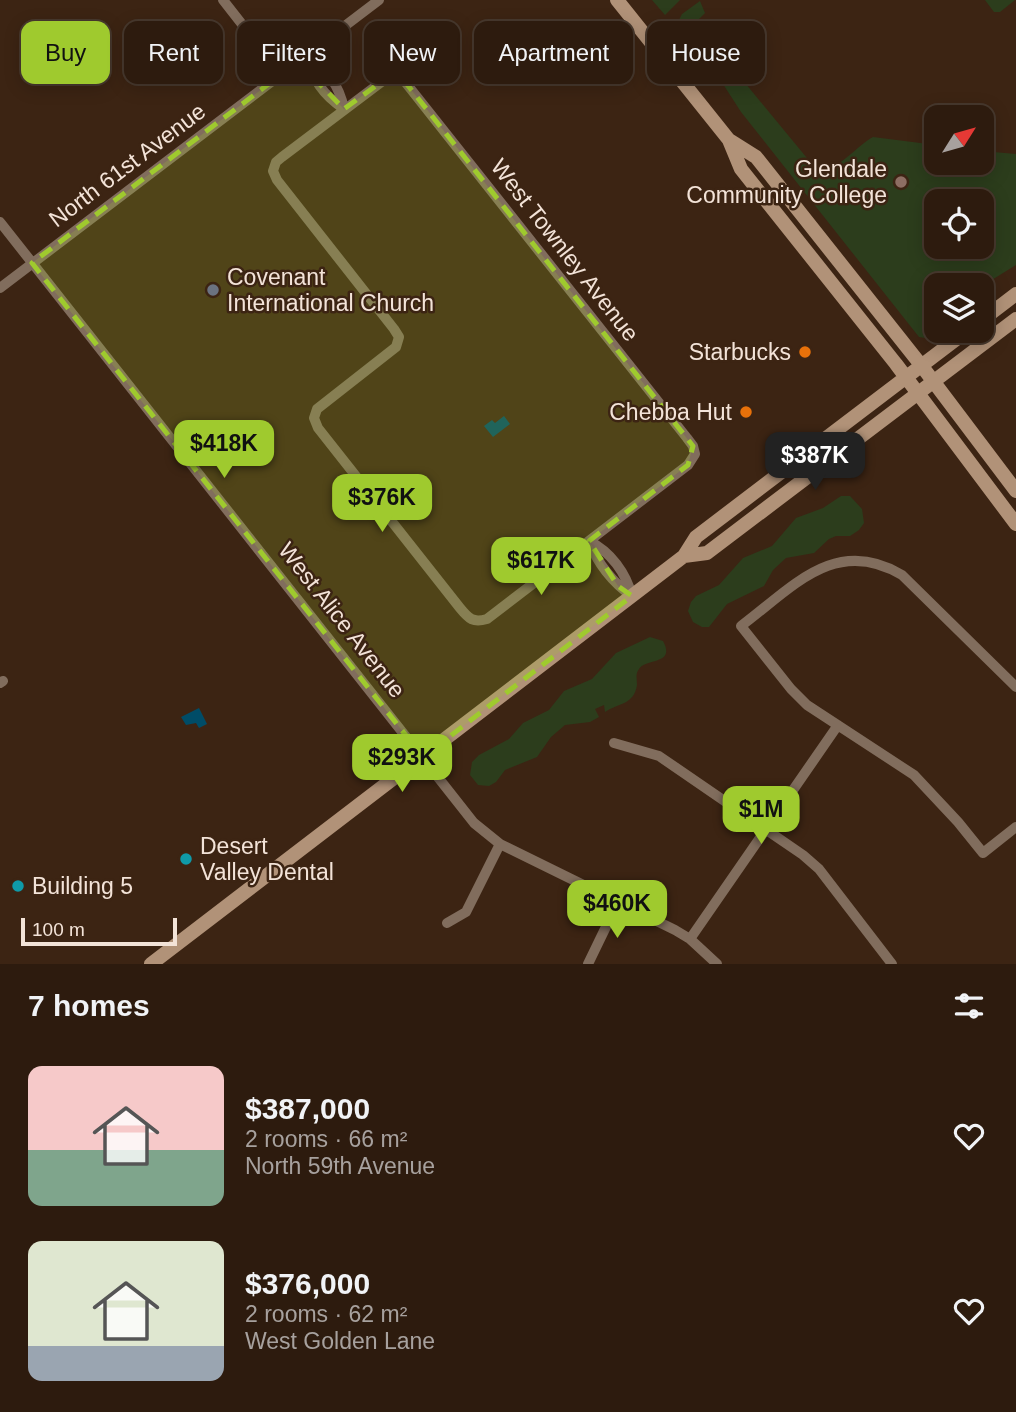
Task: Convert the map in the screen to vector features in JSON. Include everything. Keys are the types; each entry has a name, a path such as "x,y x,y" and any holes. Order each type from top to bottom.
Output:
{"main road":[{"path":"617,0 729,140 741,169 906,377 1016,524"},
{"path":"729,140 756,157 921,365 1016,491"},
{"path":"994,311 1016,294"},
{"path":"684,556 706,553 1016,319"},
{"path":"151,964 684,556 696,537 951,343"}],"street":[{"path":"223,0 239,21"},
{"name":"North 61st Avenue","path":"350,22 379,0"},
{"name":"West Townley Avenue","path":"344,108 388,77 396,75 402,78 693,446 695,454 688,465 589,541"},
{"name":"North 61st Avenue","path":"0,288 268,84"},
{"path":"336,84 341,91 344,108 276,162 273,170 277,180 398,337 396,347 317,410 314,418 318,428 469,619 477,622 486,619 589,541 603,548 626,578 632,596"},
{"name":"West Alice Avenue","path":"0,222 474,823 500,844 690,939 717,964"},
{"path":"1016,688 919,590 886,566 842,560 815,570 741,626 791,690 807,705 914,775 983,853 1016,827"},
{"path":"690,939 838,725"},
{"path":"614,743 659,756 803,855 819,869 892,964"},
{"path":"447,923 466,912 500,844"},
{"path":"588,964 618,902"}],"highlighted area":[{"path":"307,55 311,75 344,109 388,77 402,78 693,446 688,465 589,541 618,586 632,596 423,757 32,263"}],"green space":[{"path":"652,0 680,0 665,15"},
{"path":"985,0 1015,0 1000,12 994,12"},
{"path":"700,1 705,13 698,21 678,21 682,14"},
{"path":"723,84 746,84 816,169 830,168 873,137 924,143 924,175 994,175 994,152 1016,154 1016,265 994,279 994,273 924,273 924,338 919,337 741,112"},
{"path":"841,496 850,496 862,509 864,523 859,530 850,536 829,539 814,553 786,558 773,570 764,586 727,604 709,627 693,622 688,611 696,596 719,585 743,558 772,546 796,518 823,508"},
{"path":"650,637 663,641 666,654 639,669 635,692 629,700 605,712 604,705 595,709 599,717 590,722 565,725 551,737 537,757 505,770 496,782 489,786 478,785 470,775 472,762 479,755 509,739 523,723 549,710 564,691 592,679 616,653"}],"water":[{"path":"504,416 510,424 493,437 484,426 492,420 495,423"},
{"path":"199,708 207,724 199,728 196,723 186,725 181,717"}],"place":[{"name":"Glendale Community College","path":"901,182"},
{"name":"Covenant International Church","path":"213,290"},
{"name":"Starbucks","path":"805,352"},
{"name":"Chebba Hut","path":"746,412"},
{"name":"Desert Valley Dental","path":"186,859"},
{"name":"Building 5","path":"18,886"}]}
